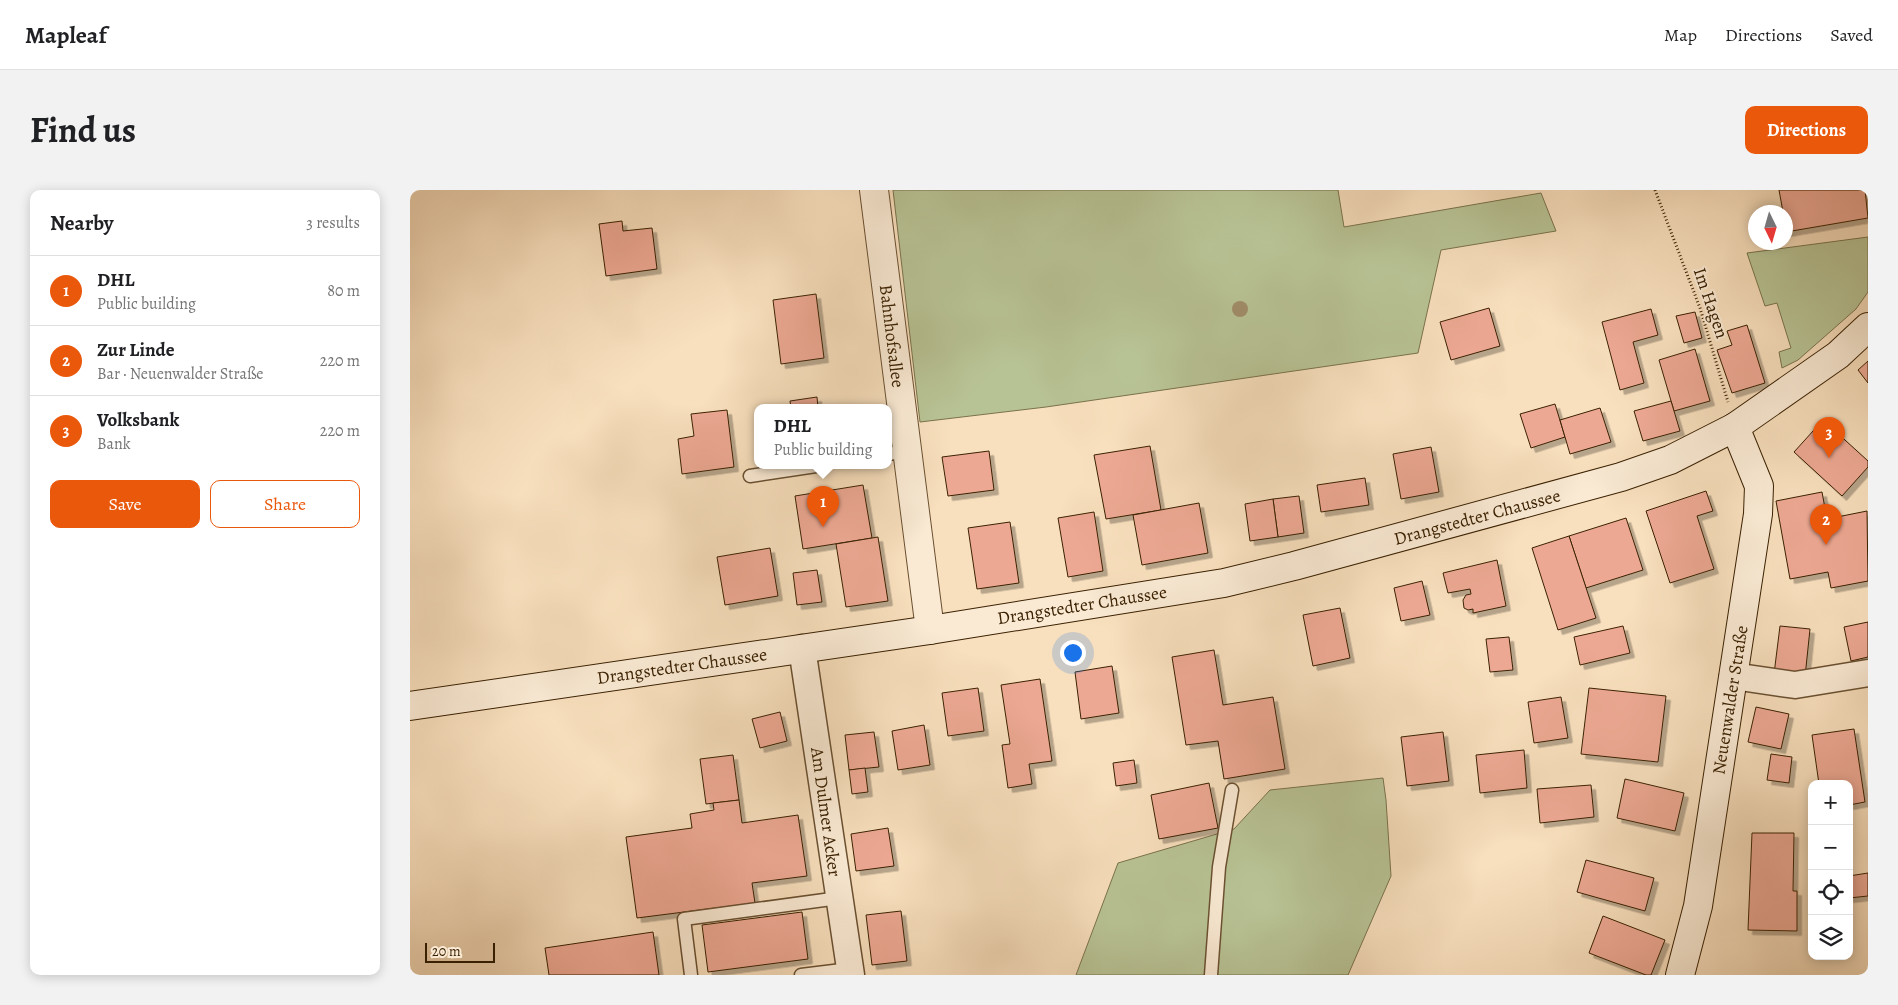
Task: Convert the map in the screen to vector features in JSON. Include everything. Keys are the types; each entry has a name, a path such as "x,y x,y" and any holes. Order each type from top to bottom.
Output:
{"main road":[{"name":"Bahnhofsallee","path":"874,190 898,453 930,630"},
{"name":"Drangstedter Chaussee","path":"410,706 930,630 1224,583 1294,566 1621,478 1670,460 1735,427 1838,355 1868,327"},
{"name":"Neuenwalder Straße","path":"1680,975 1698,906 1758,505 1758,486 1735,427"}],"street":[{"name":"Am Dulmer Acker","path":"802,648 850,972"},
{"path":"1733,676 1795,685 1868,673"}],"lane":[{"path":"750,476 796,469"},
{"path":"1211,975 1219,867 1232,790"},
{"path":"691,975 684,919 839,898"},
{"path":"802,975 850,972"}],"path":[{"name":"Im Hagen","path":"1655,190 1700,308 1735,427"}],"green space":[{"path":"893,190 1338,190 1344,227 1541,193 1556,231 1441,250 1418,353 1046,407 920,422"},
{"path":"1868,237 1868,292 1856,309 1798,360 1782,368 1779,352 1791,348 1777,303 1765,306 1747,253 1770,250 1793,250 1793,247"},
{"path":"1383,778 1391,876 1348,975 1076,975 1118,863 1234,829 1270,790"}],"building":[{"path":"1779,190 1865,190 1868,218 1793,231 1793,205 1782,205"},
{"path":"622,221 623,231 652,228 657,269 606,276 599,224"},
{"path":"816,294 824,358 781,364 773,300"},
{"path":"1489,308 1500,346 1451,360 1440,322"},
{"path":"1651,309 1658,335 1633,342 1644,383 1620,390 1602,322"},
{"path":"1695,312 1702,338 1684,343 1676,316"},
{"path":"1747,325 1765,383 1732,393 1717,350 1732,345 1727,331"},
{"path":"1695,349 1710,401 1674,411 1659,360"},
{"path":"1868,361 1868,383 1858,370"},
{"path":"817,397 818,404 790,404 790,401"},
{"path":"1671,401 1680,431 1643,441 1634,411"},
{"path":"1555,404 1565,437 1531,448 1520,414"},
{"path":"1600,408 1611,442 1570,454 1560,420"},
{"path":"727,410 734,467 682,474 678,439 694,436 691,414"},
{"path":"1823,420 1868,461 1868,467 1842,496 1794,452"},
{"path":"1150,446 1161,510 1106,519 1094,455"},
{"path":"1431,447 1439,492 1401,499 1393,454"},
{"path":"989,451 994,490 948,496 942,457"},
{"path":"1365,478 1369,505 1321,512 1317,485"},
{"path":"863,485 872,538 803,549 795,496"},
{"path":"1706,491 1713,511 1697,516 1714,569 1670,583 1646,511"},
{"path":"1822,492 1827,519 1867,511 1868,581 1831,588 1828,572 1790,579 1776,501"},
{"path":"1299,496 1304,533 1278,537 1273,499"},
{"path":"1273,499 1278,537 1250,541 1245,504"},
{"path":"1199,503 1208,553 1142,565 1133,515"},
{"path":"1094,512 1103,571 1068,577 1058,518"},
{"path":"1626,518 1643,570 1586,588 1569,536"},
{"path":"1010,522 1019,583 977,589 968,528"},
{"path":"1569,536 1596,618 1558,630 1532,548"},
{"path":"878,537 888,601 846,607 836,544"},
{"path":"770,548 778,596 725,605 717,557"},
{"path":"1497,560 1506,606 1473,613 1473,609 1468,610 1464,608 1463,600 1466,595 1471,594 1470,589 1448,593 1443,573"},
{"path":"817,570 822,602 797,605 793,573"},
{"path":"1422,581 1430,615 1401,621 1394,588"},
{"path":"1340,608 1350,658 1313,666 1303,615"},
{"path":"1868,622 1868,657 1851,661 1844,627"},
{"path":"1623,626 1630,653 1580,665 1574,637"},
{"path":"1780,626 1810,629 1805,677 1774,674"},
{"path":"1509,637 1513,670 1490,672 1486,639"},
{"path":"1214,650 1223,705 1273,697 1285,769 1224,779 1218,741 1186,745 1172,657"},
{"path":"1112,666 1119,713 1081,719 1075,672"},
{"path":"1040,679 1052,761 1029,764 1032,784 1008,788 1002,745 1010,744 1001,685"},
{"path":"978,688 984,731 948,736 942,693"},
{"path":"1589,688 1666,696 1658,762 1581,754"},
{"path":"1561,697 1568,738 1534,743 1528,702"},
{"path":"1756,707 1789,714 1781,749 1748,742"},
{"path":"780,712 787,741 760,748 752,719"},
{"path":"924,725 930,765 898,770 892,731"},
{"path":"1854,729 1865,802 1853,804 1853,780 1818,780 1812,735"},
{"path":"874,732 879,767 849,770 845,735"},
{"path":"1443,732 1449,781 1407,786 1401,737"},
{"path":"1524,750 1527,788 1480,793 1476,755"},
{"path":"1771,754 1792,757 1789,783 1767,780"},
{"path":"733,755 739,800 706,804 700,759"},
{"path":"1134,760 1137,783 1116,786 1113,763"},
{"path":"865,768 868,792 852,794 849,770"},
{"path":"1625,779 1684,793 1675,831 1617,818"},
{"path":"1209,783 1218,828 1159,839 1151,795"},
{"path":"1591,785 1594,817 1540,823 1537,789"},
{"path":"739,800 742,823 798,815 807,876 752,883 755,903 637,918 626,837 692,828 690,814 714,810 713,803"},
{"path":"888,828 894,866 856,871 851,834"},
{"path":"1752,833 1794,833 1793,891 1797,891 1797,931 1748,930"},
{"path":"1586,860 1654,878 1645,911 1577,892"},
{"path":"1868,873 1868,896 1853,898 1853,875"},
{"path":"901,911 907,961 872,965 866,915"},
{"path":"802,912 808,959 708,972 702,925"},
{"path":"1603,916 1665,940 1651,975 1646,975 1589,953"},
{"path":"653,932 659,975 549,975 545,948"}],"place":[{"name":"Volksbank","path":"1829,458"},
{"name":"DHL","path":"823,527"},
{"name":"Zur Linde","path":"1826,545"}]}
